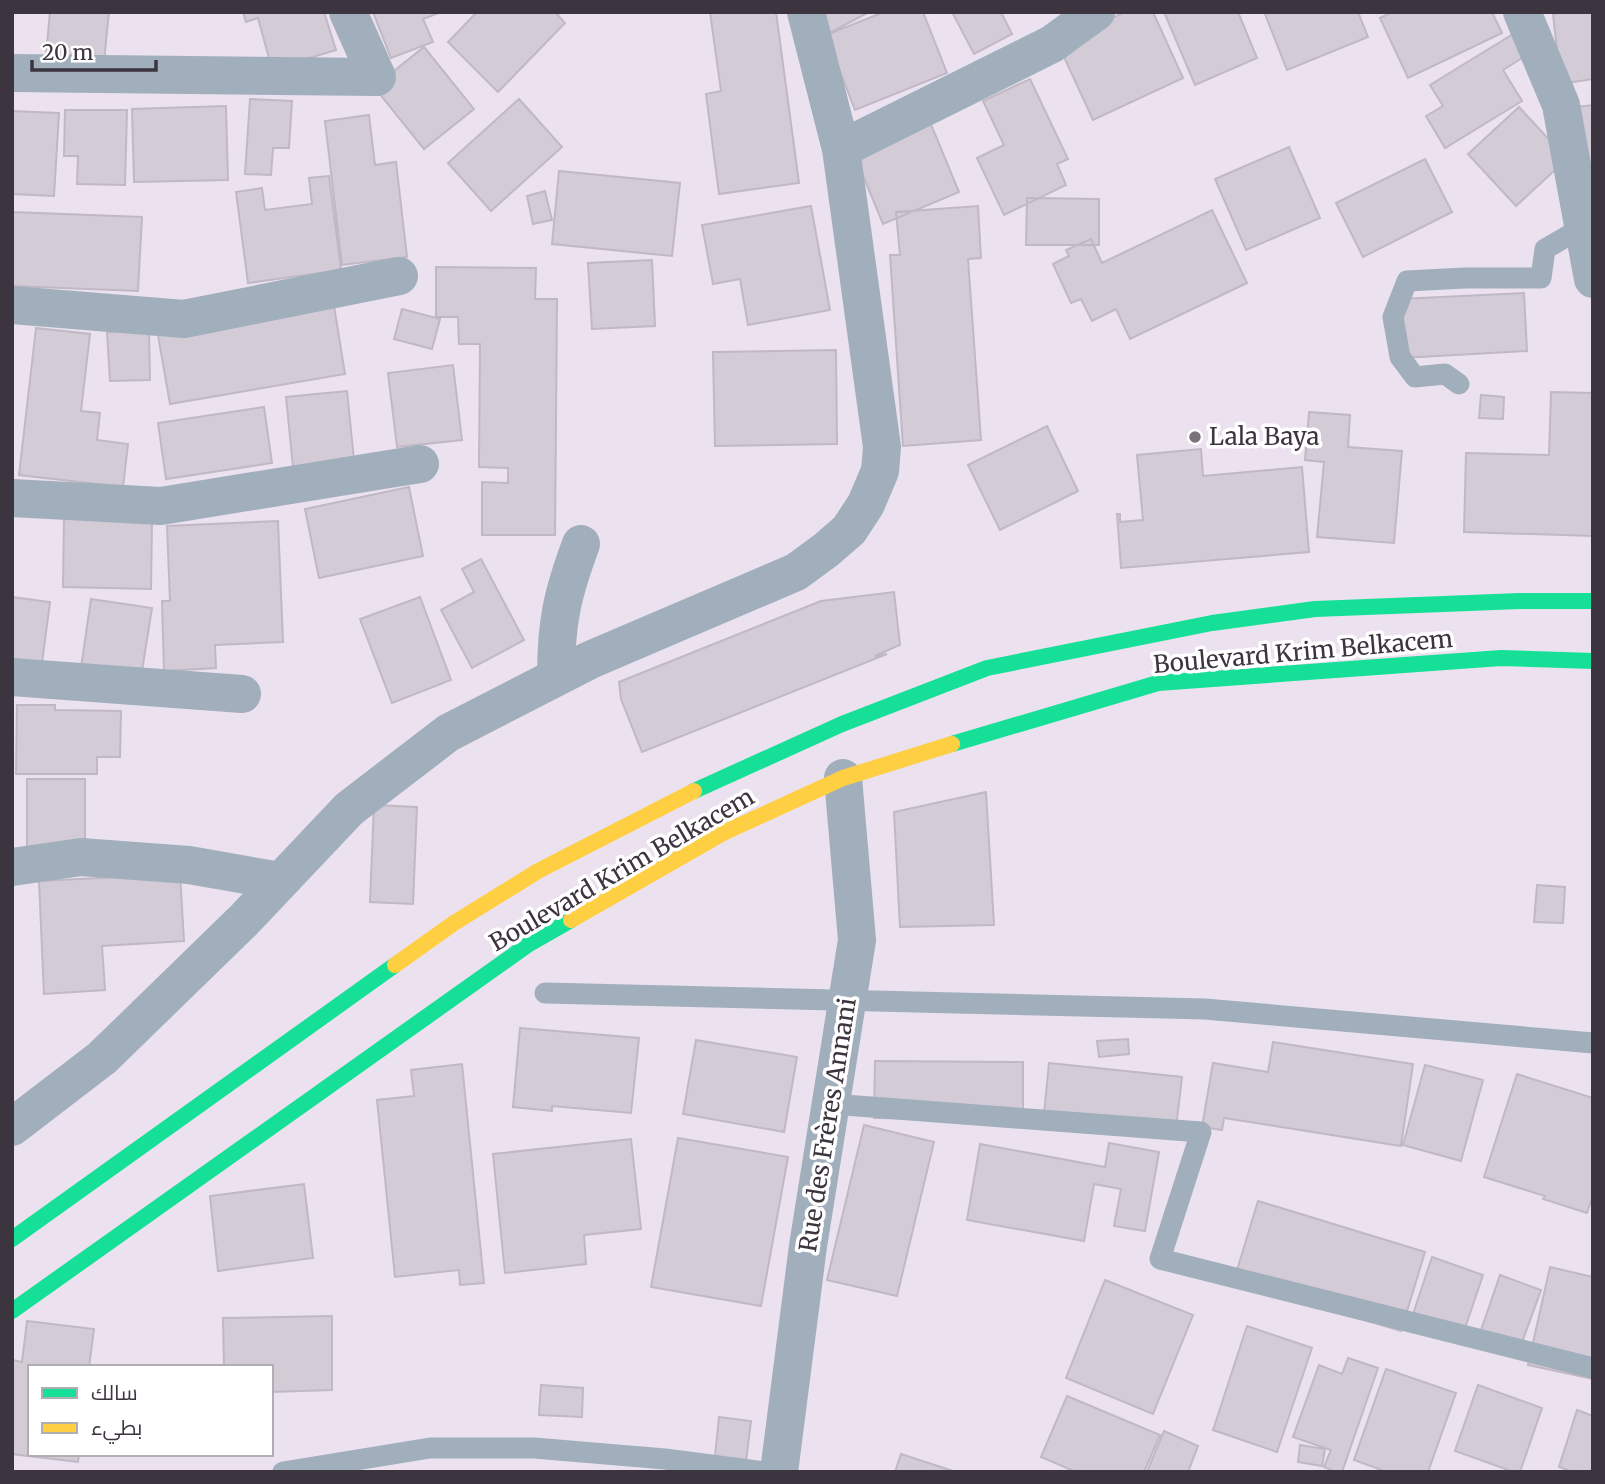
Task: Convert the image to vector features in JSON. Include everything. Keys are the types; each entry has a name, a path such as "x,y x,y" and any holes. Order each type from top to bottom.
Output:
{"main road":[{"path":"1520,601 1593,608"},
{"name":"Boulevard Krim Belkacem","path":"12,1239 454,923 538,871 694,791 842,724 987,668 1212,623 1315,609 1593,601"},
{"path":"1501,658 1593,652"},
{"name":"Boulevard Krim Belkacem","path":"12,1311 529,944 723,833 843,778 1158,683 1501,658 1593,661"}],"street":[{"path":"12,73 377,77 348,12"},
{"path":"12,1127 102,1058 243,921 349,809 448,733 590,660 796,572 849,530 866,504 880,471 882,447 841,149 806,12"},
{"path":"841,149 1052,44 1096,12"},
{"path":"1522,12 1577,102 1583,226 1593,279"},
{"path":"12,305 184,319 399,276"},
{"path":"12,498 161,506 420,464"},
{"path":"556,677 556,636 562,598 581,544"},
{"path":"12,677 242,694"},
{"name":"Rue des Frères Annani","path":"779,1472 808,1246 857,940 843,778"},
{"path":"12,867 81,857 189,865 280,881"}],"lane":[{"path":"1459,384 1445,374 1415,377 1401,357 1393,317 1406,281 1541,278 1545,249 1583,226"},
{"path":"545,993 1205,1009 1593,1043"},
{"path":"831,1104 1201,1132 1160,1259 1593,1368"},
{"path":"284,1472 430,1448 534,1448 665,1459 766,1472"}],"building":[{"path":"50,12 109,12 103,71 45,66"},
{"path":"243,12 324,12 336,50 272,69 258,18 246,22"},
{"path":"373,12 441,12 423,19 433,42 391,58"},
{"path":"477,12 555,12 565,23 498,92 448,42"},
{"path":"710,12 776,12 799,183 719,194 706,94 721,91"},
{"path":"817,12 869,12 828,34"},
{"path":"884,12 923,12 947,73 855,110 826,35"},
{"path":"952,12 1001,12 1012,34 974,54"},
{"path":"1125,12 1153,12 1183,78 1093,120 1058,44"},
{"path":"1164,12 1238,12 1257,58 1195,85"},
{"path":"1358,12 1368,37 1287,70 1265,14"},
{"path":"1392,12 1492,12 1502,33 1408,78 1380,18"},
{"path":"1593,12 1593,79 1561,84 1553,14"},
{"path":"1513,34 1527,55 1503,70 1522,101 1445,148 1426,116 1443,106 1430,85"},
{"path":"424,47 474,109 424,149 374,87"},
{"path":"1030,79 1068,159 1057,164 1066,185 1004,215 977,158 1004,145 983,101"},
{"path":"250,99 292,101 289,148 273,148 271,175 245,174"},
{"path":"519,99 562,147 491,211 448,163"},
{"path":"1593,105 1593,193 1575,107"},
{"path":"226,106 228,180 134,182 132,109"},
{"path":"1519,107 1567,159 1516,206 1468,154"},
{"path":"65,110 127,110 125,185 77,184 78,156 64,156"},
{"path":"12,111 59,113 54,196 12,194"},
{"path":"369,115 375,165 396,162 407,257 342,265 325,121"},
{"path":"930,122 959,192 883,224 854,154"},
{"path":"1289,147 1320,218 1246,250 1215,179"},
{"path":"1425,159 1452,212 1363,257 1336,203"},
{"path":"559,171 680,183 672,256 552,244"},
{"path":"329,176 341,270 248,283 236,192 262,188 265,210 312,204 309,178"},
{"path":"545,191 552,220 533,224 527,196"},
{"path":"1027,198 1099,199 1099,245 1026,245"},
{"path":"811,206 830,310 748,325 740,279 713,284 702,225"},
{"path":"978,206 981,258 968,259 981,440 903,446 890,255 900,255 896,212"},
{"path":"1212,210 1247,283 1130,339 1116,309 1092,321 1081,299 1071,303 1053,264 1069,256 1066,250 1091,239 1102,263"},
{"path":"12,212 142,217 138,291 12,286"},
{"path":"652,260 655,326 592,329 588,263"},
{"path":"436,267 536,268 535,299 557,299 555,535 482,535 482,482 508,483 508,468 479,467 480,344 459,344 458,317 436,317"},
{"path":"1524,293 1527,351 1402,358 1400,299"},
{"path":"334,306 345,374 170,404 158,335"},
{"path":"402,309 440,319 432,349 394,339"},
{"path":"36,328 90,334 81,411 100,413 97,440 128,444 123,487 19,475"},
{"path":"149,330 150,380 110,381 107,332"},
{"path":"836,350 837,444 715,446 713,352"},
{"path":"453,365 462,440 397,447 388,373"},
{"path":"347,391 354,460 293,467 286,397"},
{"path":"1551,392 1593,393 1593,536 1464,532 1466,453 1549,455"},
{"path":"1481,395 1504,397 1503,419 1479,418"},
{"path":"264,407 272,463 166,479 158,423"},
{"path":"1309,412 1350,415 1348,447 1402,451 1394,543 1317,537 1324,462 1305,460"},
{"path":"1047,426 1078,491 1000,530 968,465"},
{"path":"1201,449 1203,476 1302,467 1309,552 1121,568 1117,514 1120,514 1120,522 1143,520 1137,455"},
{"path":"409,487 423,556 319,578 305,509"},
{"path":"64,517 152,519 151,589 63,587"},
{"path":"278,521 283,642 215,645 216,668 164,671 162,601 170,601 167,526"},
{"path":"481,559 524,640 472,668 441,610 474,592 462,569"},
{"path":"894,592 900,645 875,656 887,654 642,752 621,699 619,682 821,601"},
{"path":"12,597 50,602 40,678 12,675"},
{"path":"420,597 451,680 392,703 360,619"},
{"path":"91,599 152,608 141,677 81,668"},
{"path":"17,705 55,705 55,710 121,711 120,757 97,757 97,774 16,774"},
{"path":"27,779 85,779 85,848 27,848"},
{"path":"986,792 994,925 900,927 894,812"},
{"path":"374,805 417,807 413,904 370,902"},
{"path":"180,874 184,941 102,946 105,990 44,994 39,881"},
{"path":"1537,885 1565,887 1563,923 1534,922"},
{"path":"520,1028 639,1038 631,1113 552,1106 552,1111 513,1107"},
{"path":"1128,1039 1129,1054 1099,1057 1097,1041"},
{"path":"696,1040 797,1057 784,1132 683,1114"},
{"path":"1273,1042 1413,1064 1401,1146 1224,1118 1222,1130 1202,1127 1213,1063 1268,1072"},
{"path":"875,1061 1023,1062 1023,1120 874,1118"},
{"path":"1049,1063 1182,1077 1176,1128 1044,1114"},
{"path":"462,1064 484,1283 460,1285 459,1270 395,1277 377,1100 414,1096 411,1070"},
{"path":"1425,1065 1483,1080 1461,1161 1403,1145"},
{"path":"1517,1074 1593,1098 1593,1195 1587,1213 1543,1199 1545,1196 1484,1177"},
{"path":"864,1125 934,1142 897,1296 827,1280"},
{"path":"678,1138 788,1157 761,1306 651,1287"},
{"path":"631,1139 641,1229 584,1235 586,1264 505,1273 493,1154"},
{"path":"1109,1143 1159,1152 1145,1231 1114,1226 1121,1189 1094,1184 1084,1241 967,1220 980,1144 1105,1167"},
{"path":"304,1184 313,1258 218,1271 210,1196"},
{"path":"1258,1201 1425,1252 1401,1331 1234,1280"},
{"path":"1432,1257 1483,1275 1460,1343 1409,1326"},
{"path":"1550,1267 1593,1277 1593,1379 1528,1365"},
{"path":"1500,1275 1541,1290 1517,1356 1477,1342"},
{"path":"1105,1280 1193,1315 1153,1414 1066,1378"},
{"path":"332,1316 332,1390 273,1392 273,1365 224,1365 223,1318"},
{"path":"27,1321 94,1329 89,1365 28,1365 28,1456 12,1454 12,1360 22,1362"},
{"path":"1247,1326 1312,1348 1277,1452 1213,1430"},
{"path":"1348,1358 1378,1368 1342,1472 1336,1472 1324,1467 1331,1450 1293,1437 1319,1365 1342,1374"},
{"path":"1386,1369 1456,1393 1428,1472 1387,1472 1354,1460"},
{"path":"541,1385 583,1388 582,1417 539,1415"},
{"path":"1478,1385 1542,1408 1520,1472 1455,1451"},
{"path":"1067,1396 1160,1435 1144,1472 1076,1472 1041,1457"},
{"path":"1577,1410 1593,1416 1593,1472 1573,1472 1559,1467"},
{"path":"719,1417 751,1421 746,1461 715,1456"},
{"path":"1164,1431 1198,1446 1188,1472 1147,1472"},
{"path":"1300,1445 1325,1449 1322,1466 1298,1462"},
{"path":"901,1454 956,1472 895,1472"},
{"path":"28,1456 79,1456 78,1462"}],"traffic: fast":[{"path":"694,791 842,724 987,668 1212,623 1315,609 1593,601"},
{"path":"952,744 1158,683 1501,658 1593,661"},
{"path":"12,1311 529,944 571,920"},
{"path":"12,1239 395,965"}],"traffic: slow":[{"path":"571,920 723,833 843,778 952,744"},
{"path":"395,965 454,923 538,871 694,791"}],"place":[{"name":"Lala Baya","path":"1195,437"}]}
